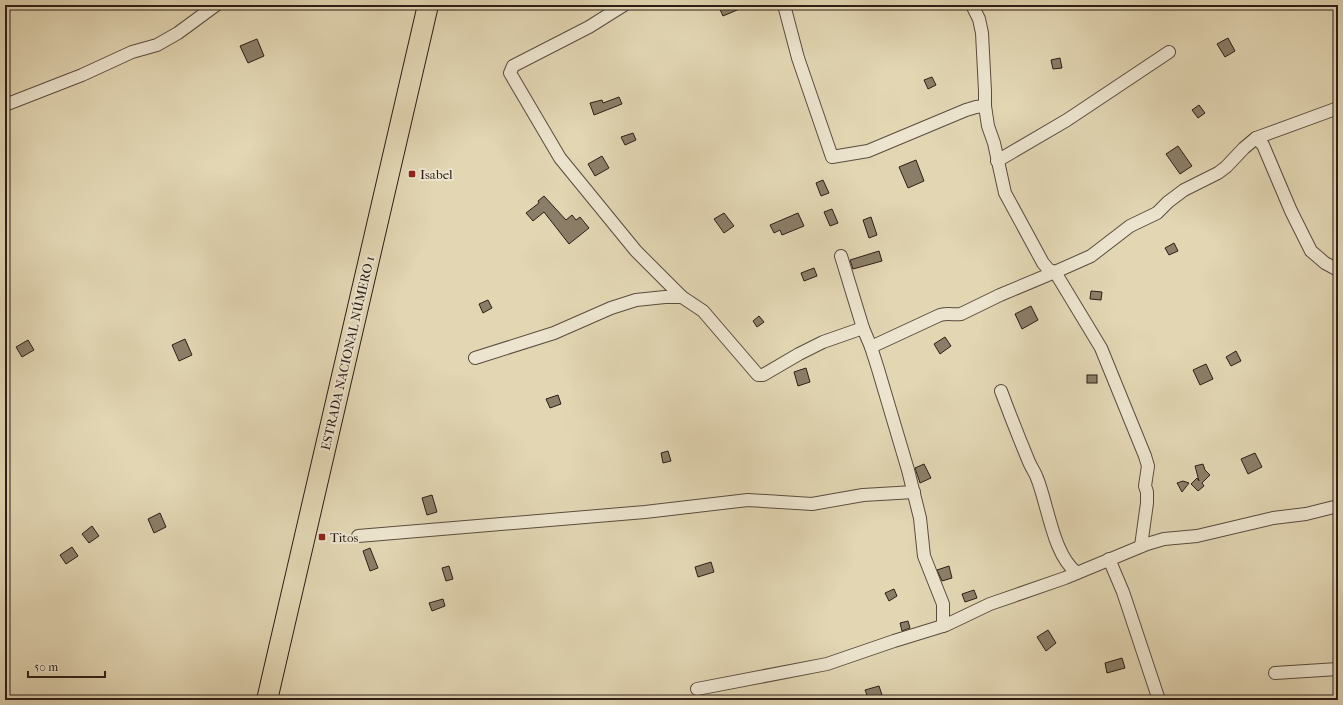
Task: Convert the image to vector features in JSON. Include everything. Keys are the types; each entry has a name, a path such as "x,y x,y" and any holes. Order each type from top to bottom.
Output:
{"highway":[{"name":"ESTRADA NACIONAL NÚMERO 1","path":"267,700 428,5"}],"street":[{"path":"5,105 82,75 132,52 157,45 178,33 216,5"},
{"path":"624,5 589,27 513,66 510,73 560,158 636,251 682,297 703,311 758,375 763,375 823,342 863,328"},
{"path":"784,5 798,58 832,157 868,151 976,106 985,106"},
{"path":"972,5 979,19 982,34 986,91 985,106 988,126 994,143 1006,193 1043,263 1049,270 1056,272 1101,348 1145,456 1148,466 1145,486 1147,492 1147,503 1144,533 1147,544"},
{"path":"998,161 1067,120 1169,52"},
{"path":"871,347 940,314 961,314 1000,295 1091,256 1130,226 1157,213 1168,202 1184,190 1218,173 1232,162 1244,148 1256,138 1338,108"},
{"path":"1256,138 1263,145 1291,211 1311,251 1325,263 1338,270"},
{"path":"841,256 863,328 871,347 914,492 920,518 924,556 943,604 943,626"},
{"path":"475,358 554,333 611,308 636,300 682,297"},
{"path":"1001,391 1017,435 1037,476 1052,528 1062,555 1077,573"},
{"path":"358,536 645,512 742,500 812,504 863,495 914,492"},
{"path":"697,689 827,664 943,626 990,604 1077,573 1147,544 1178,537 1197,536 1273,518 1306,514 1338,506"},
{"path":"1109,559 1123,592 1159,700"},
{"path":"943,604 948,609 956,613 967,614"},
{"path":"1275,673 1338,669"}],"building":[{"path":"718,5 749,5 723,16"},
{"path":"1228,38 1235,51 1225,57 1217,44"},
{"path":"257,39 264,56 248,63 240,46"},
{"path":"1060,58 1062,68 1053,69 1051,60"},
{"path":"932,77 936,85 928,89 924,80"},
{"path":"619,97 622,104 594,115 590,103 602,100 603,103"},
{"path":"1199,105 1205,113 1198,118 1192,110"},
{"path":"633,133 636,140 625,145 621,137"},
{"path":"1178,146 1192,166 1180,174 1166,154"},
{"path":"602,156 609,168 595,176 588,164"},
{"path":"916,160 924,181 908,188 899,167"},
{"path":"823,180 829,193 821,196 816,183"},
{"path":"544,196 566,220 572,215 576,220 580,217 589,228 569,244 544,212 533,221 526,213 539,203 538,201"},
{"path":"832,209 838,223 830,226 824,212"},
{"path":"724,213 734,226 724,233 714,219"},
{"path":"798,213 804,226 782,235 780,230 774,233 770,225"},
{"path":"871,217 877,235 869,238 863,220"},
{"path":"1174,243 1178,251 1169,255 1165,248"},
{"path":"879,251 882,261 853,269 850,260"},
{"path":"814,268 817,276 804,281 801,273"},
{"path":"1091,291 1102,292 1101,300 1090,299"},
{"path":"488,300 492,308 483,313 479,304"},
{"path":"1031,306 1038,320 1022,329 1015,314"},
{"path":"759,316 764,322 757,327 753,321"},
{"path":"945,337 951,346 940,354 934,344"},
{"path":"185,339 192,355 179,361 172,345"},
{"path":"28,340 34,350 22,357 16,347"},
{"path":"1236,351 1241,361 1231,366 1226,357"},
{"path":"1206,364 1213,379 1200,385 1193,370"},
{"path":"806,368 810,382 798,386 794,372"},
{"path":"1087,375 1097,375 1097,383 1087,383"},
{"path":"558,395 561,404 550,408 546,399"},
{"path":"668,451 671,461 663,463 661,453"},
{"path":"1255,453 1262,467 1248,474 1241,459"},
{"path":"924,464 931,478 920,483 915,468"},
{"path":"1203,464 1205,470 1210,475 1202,483 1204,486 1198,491 1191,484 1197,478 1199,481 1195,466"},
{"path":"1183,481 1189,483 1182,492 1177,483"},
{"path":"432,495 437,512 427,515 422,498"},
{"path":"160,513 166,527 154,533 148,519"},
{"path":"92,526 99,536 89,543 82,534"},
{"path":"72,547 78,556 66,564 60,555"},
{"path":"370,548 378,568 370,571 363,551"},
{"path":"711,562 714,572 698,577 695,567"},
{"path":"449,566 453,579 446,581 442,568"},
{"path":"949,566 952,578 942,581 937,570"},
{"path":"894,589 897,596 889,601 885,593"},
{"path":"974,590 977,598 965,602 962,594"},
{"path":"443,599 445,606 432,611 429,603"},
{"path":"908,621 910,628 902,631 900,623"},
{"path":"1048,630 1056,643 1046,651 1037,637"},
{"path":"1122,658 1125,668 1107,673 1105,663"},
{"path":"879,686 882,695 876,697 877,700 869,700 865,690"}],"place":[{"name":"Isabel","path":"412,174"},
{"name":"Titos","path":"322,537"}]}
